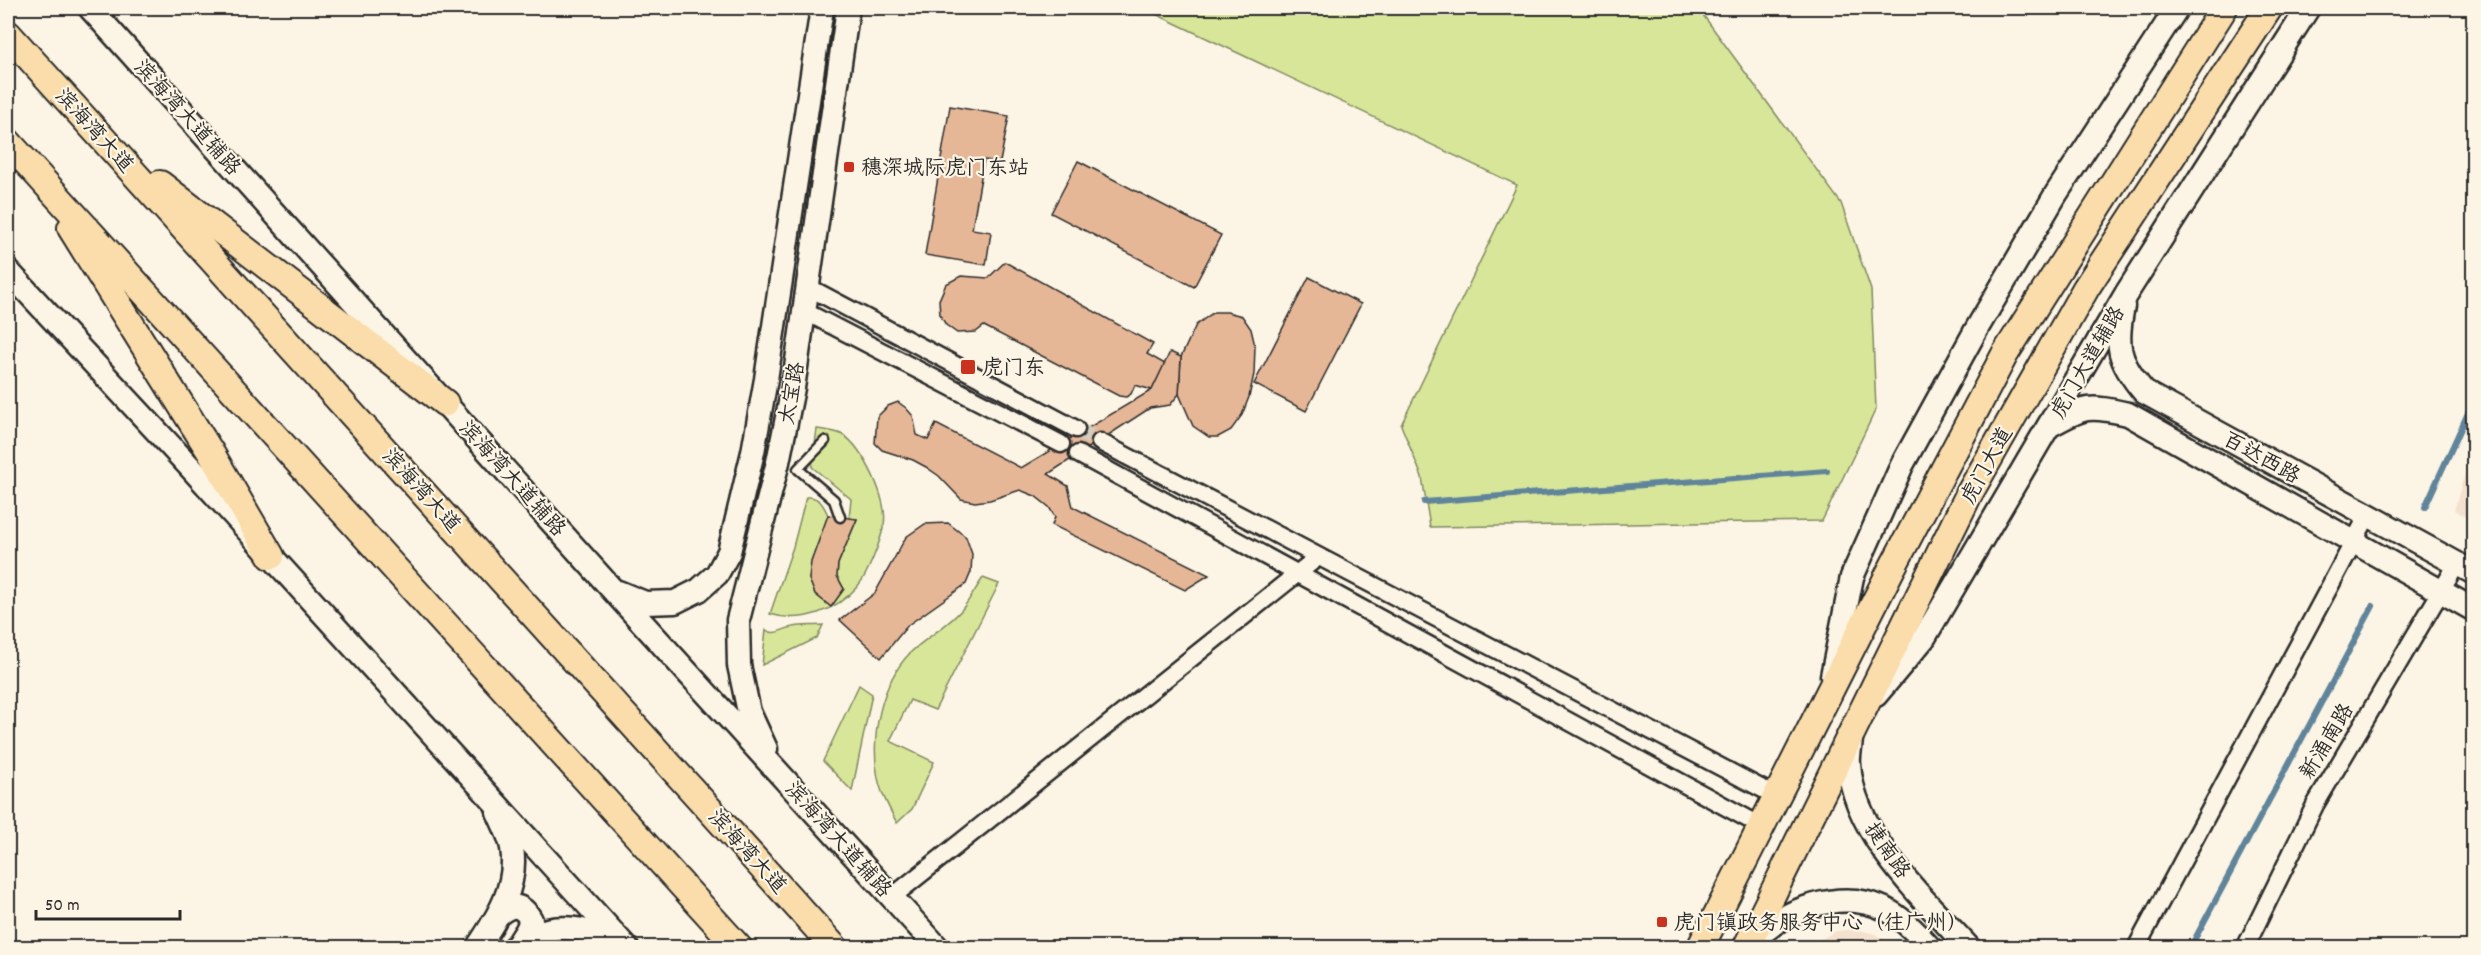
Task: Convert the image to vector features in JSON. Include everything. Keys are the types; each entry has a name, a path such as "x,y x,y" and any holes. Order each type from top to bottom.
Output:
{"main road":[{"name":"滨海湾大道辅路","path":"90,8 613,591 938,948"},
{"name":"太宝路","path":"613,591 645,603 675,602 699,590 717,574 729,552 753,452 766,379 822,8"},
{"name":"太宝路","path":"776,769 749,712 739,665 738,620 778,462 793,388 848,8"},
{"path":"1828,694 1852,577 1902,465 1976,330 2056,194 2177,8"},
{"name":"虎门大道","path":"1700,948 1828,694 2005,354 2224,8"},
{"name":"虎门大道","path":"1747,948 1969,494 2086,288 2270,8"},
{"name":"虎门大道辅路","path":"1857,723 1924,638 2126,294 2308,8"},
{"name":"滨海湾大道","path":"8,34 835,948"},
{"path":"8,142 739,948"},
{"path":"108,144 445,403"},
{"path":"39,177 211,453 271,556"},
{"path":"8,272 271,556 627,948"},
{"name":"百达西路","path":"2126,294 2119,328 2120,352 2127,372 2144,392 2465,568"},
{"name":"百达西路","path":"2049,426 2073,412 2097,407 2128,414 2474,610"},
{"name":"捷南路","path":"1857,723 1849,764 1855,794 1871,832 1892,861 1969,948"},
{"path":"477,948 499,914 514,873 511,845 493,800"},
{"name":"捷南路","path":"1747,948 1765,928 1791,914 1825,903 1858,900 1886,909 1920,936 1930,948"},
{"path":"499,914 507,908 517,906 526,911 531,920 516,946"},
{"path":"516,946 544,929 567,927 603,935 622,948"}],"street":[{"path":"808,287 1076,429"},
{"path":"804,310 1061,444"},
{"path":"1100,442 1776,796"},
{"path":"1078,454 1761,826"},
{"path":"2136,948 2368,514"},
{"path":"892,897 1318,557"},
{"name":"新涌南路","path":"2245,948 2315,805 2441,591 2465,568"}],"lane":[{"path":"825,441 798,469 834,500 840,517"}],"shaded area":[{"path":"2473,446 2474,521 2454,510"},
{"path":"1856,929 1875,934 1893,947 1812,947 1819,940 1836,931"}],"green space":[{"path":"1143,8 1698,8 1841,203 1871,290 1876,409 1822,521 1430,527 1422,477 1401,425 1517,185"},
{"path":"817,429 843,435 859,450 873,475 883,502 884,524 870,566 861,582 849,595 839,603 828,609 817,613 782,617 770,614 793,547 806,497 820,502 828,515 809,579 815,594 831,607 844,589 837,576 838,564 857,519 849,519 851,499 812,467"},
{"path":"983,578 999,584 935,710 910,700 890,741 934,762 912,809 897,823 885,799 877,772 877,724 886,693 892,678 910,653 958,614"},
{"path":"823,625 817,638 762,665 766,630 775,633 793,627"},
{"path":"859,685 872,694 852,791 823,761"}],"building":[{"path":"950,106 1009,116 1000,162 984,160 972,229 991,232 986,265 925,255"},
{"path":"1078,161 1221,235 1194,287 1051,213"},
{"path":"1005,262 1153,344 1147,354 1165,364 1152,390 1135,385 1131,394 1126,397 1119,396 984,326 976,332 957,333 946,325 940,315 939,300 946,284 961,276 988,278"},
{"path":"1309,277 1361,304 1306,411 1254,384"},
{"path":"1214,312 1227,312 1242,316 1251,329 1255,346 1254,374 1242,415 1231,430 1218,437 1209,437 1193,426 1179,394 1181,357 1196,325"},
{"path":"1170,352 1181,357 1179,394 1170,405 1150,408 1048,474 1068,486 1073,507 1209,575 1185,590 1052,525 1055,517 1049,507 1035,496 1020,490 990,500 975,502 961,499 939,476 926,467 913,460 882,450 875,443 877,417 888,406 898,402 913,416 917,435 928,440 936,424 1021,468 1152,390"},
{"path":"828,515 857,519 838,564 837,576 844,589 831,607 815,594 809,579 811,562"},
{"path":"948,523 966,537 972,554 971,572 966,584 908,625 881,658 840,620 875,593 906,537 925,524"}],"waterway":[{"path":"2425,507 2474,400"},
{"path":"1424,502 1827,471"},
{"path":"2190,948 2373,606"}],"tunnel":[{"path":"1076,429 1100,442"}],"place":[{"name":"穗深城际虎门东站","path":"849,167"},
{"name":"虎门东","path":"968,367"},
{"name":"虎门镇政务服务中心（往广州）","path":"1662,922"}]}
